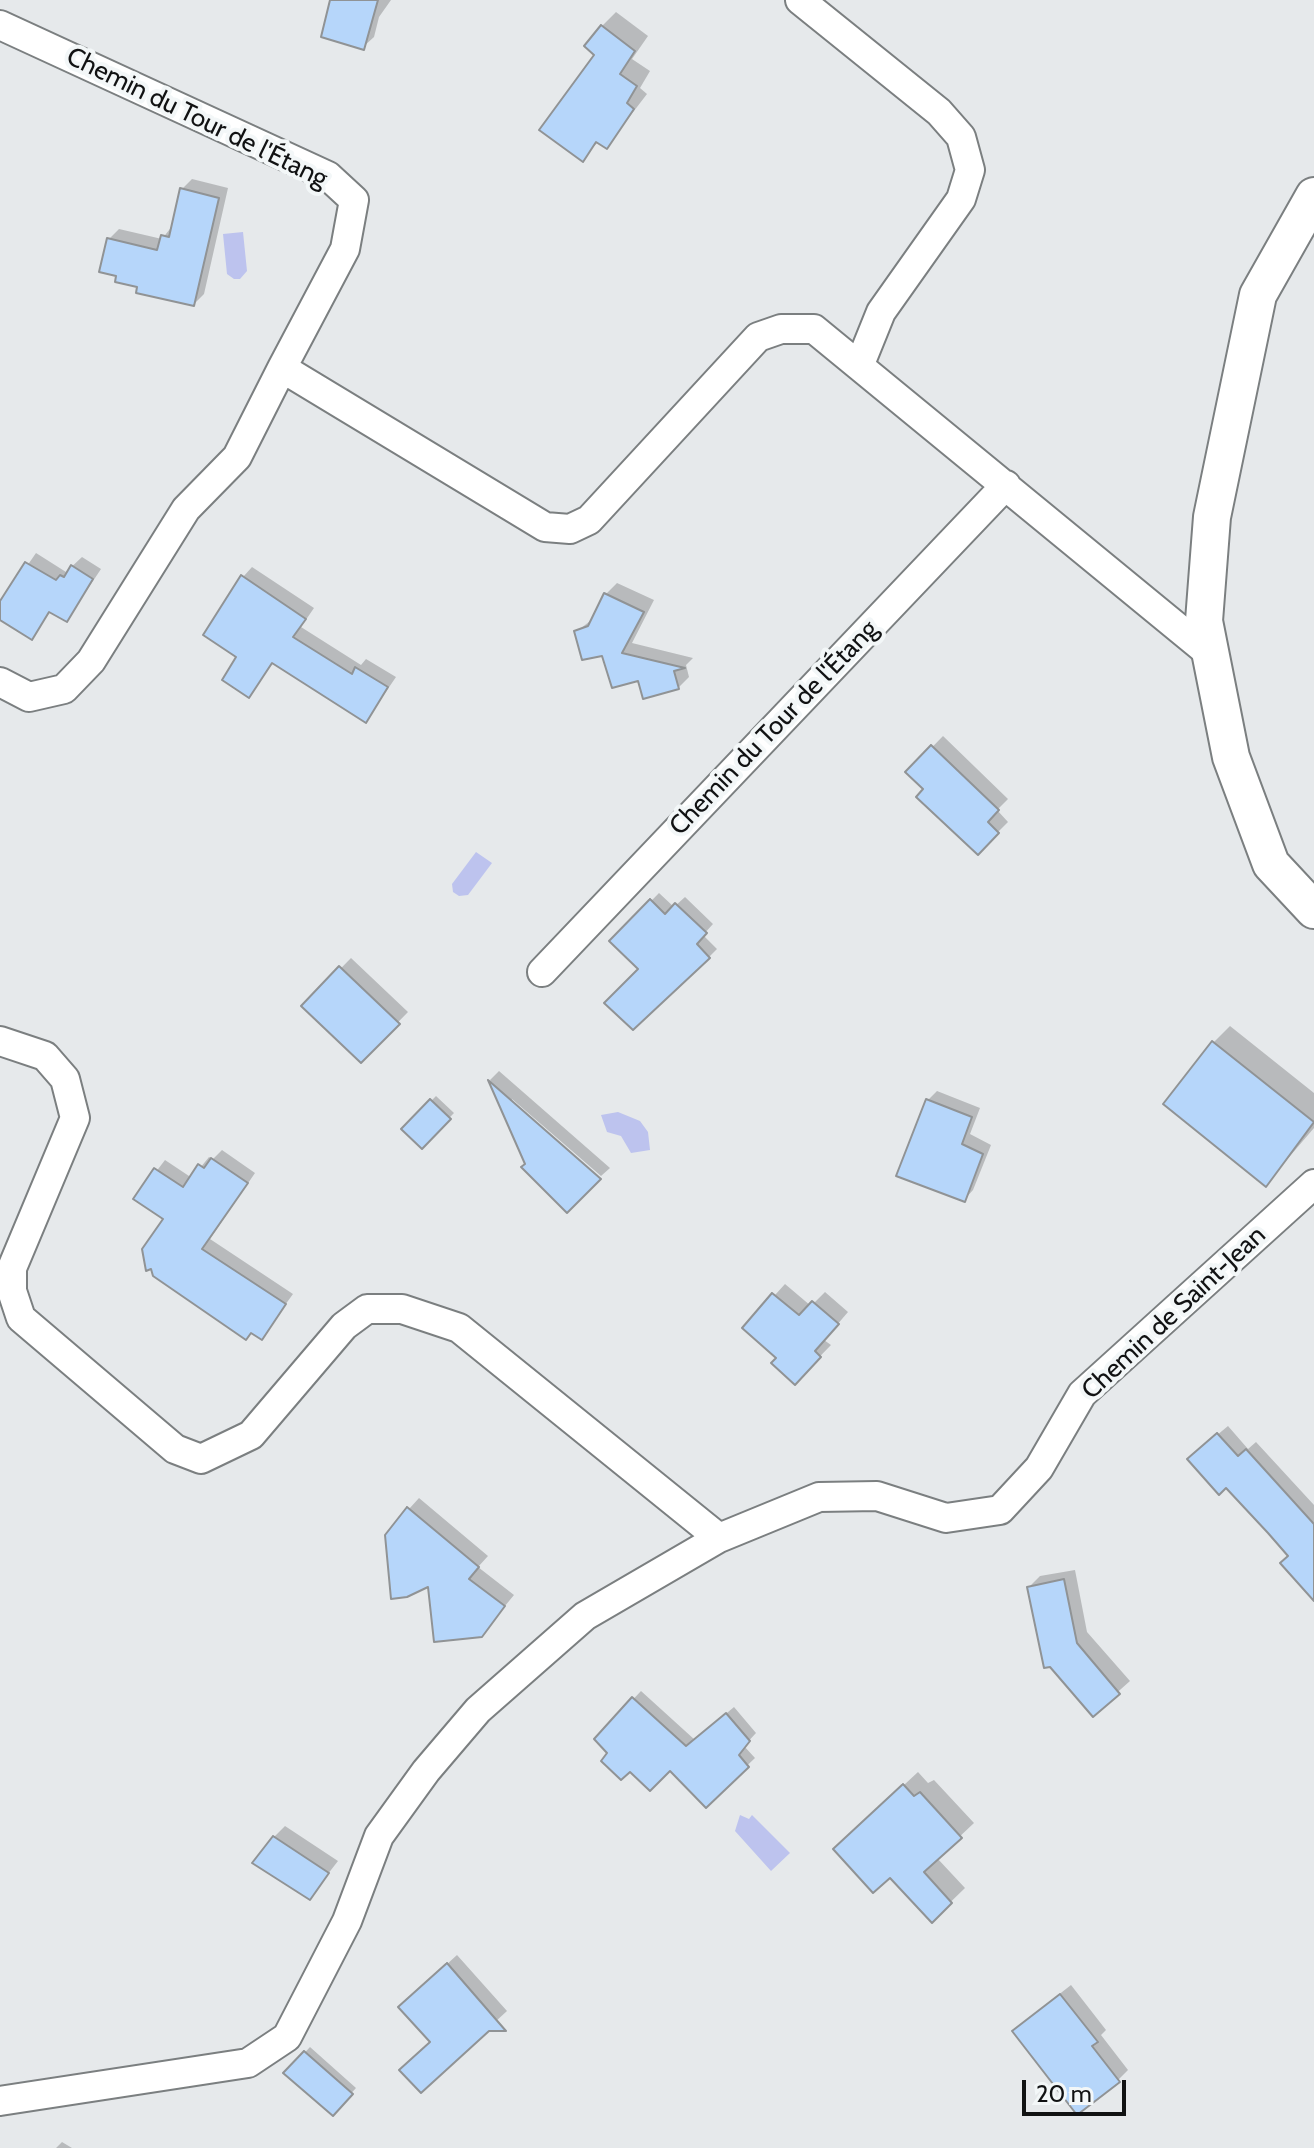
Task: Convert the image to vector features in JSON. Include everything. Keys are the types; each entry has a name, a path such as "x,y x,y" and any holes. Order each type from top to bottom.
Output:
{"street":[{"path":"800,0 939,112 961,137 970,170 961,199 881,312 860,364"},
{"name":"Chemin du Tour de l'Étang","path":"0,25 328,176 354,200 345,249 237,457 186,509 91,661 64,689 29,697 0,682"},
{"path":"1314,196 1258,295 1212,517 1204,621 1231,757 1271,864 1314,910"},
{"path":"282,368 545,527 570,529 589,520 758,337 781,329 814,329 1210,654"},
{"name":"Chemin du Tour de l'Étang","path":"542,972 1006,485"},
{"path":"0,1041 45,1056 65,1079 75,1118 12,1268 12,1291 21,1318 175,1449 201,1459 251,1435 344,1326 367,1309 402,1309 459,1328 719,1538"},
{"name":"Chemin de Saint-Jean","path":"0,2101 248,2063 287,2037 347,1921 379,1836 426,1771 478,1710 585,1616 719,1538 819,1497 877,1496 946,1518 1000,1510 1039,1468 1082,1394 1314,1184"}],"water":[{"path":"243,232 247,271 240,279 234,279 227,274 223,234"},
{"path":"476,852 492,863 468,895 459,896 453,892 452,884"},
{"path":"618,1112 640,1121 648,1132 650,1150 631,1153 621,1136 607,1132 601,1115"},
{"path":"740,1815 749,1819 752,1815 790,1853 771,1871 735,1831"}],"building":[{"path":"330,0 378,0 364,50 321,37"},
{"path":"601,25 635,51 620,74 637,86 627,103 634,109 607,149 596,142 583,162 539,130 594,55 584,46"},
{"path":"180,188 219,198 194,306 136,293 137,287 115,282 116,276 99,272 107,238 157,250 161,235 169,237"},
{"path":"25,562 56,580 60,575 64,577 71,565 93,579 67,622 49,612 32,640 0,620 0,601"},
{"path":"241,575 306,619 293,637 352,674 355,667 388,687 366,723 272,663 249,698 222,680 236,657 203,635"},
{"path":"604,593 644,612 622,653 685,668 674,671 679,689 643,699 638,681 612,688 602,656 582,660 574,631 588,626"},
{"path":"931,745 999,810 988,822 999,833 978,855 916,797 923,789 905,772"},
{"path":"650,899 665,914 675,903 707,933 697,944 710,958 633,1030 604,1003 638,969 609,941"},
{"path":"339,966 400,1024 361,1063 301,1006"},
{"path":"1212,1041 1314,1122 1266,1187 1163,1104"},
{"path":"488,1080 601,1179 567,1213 521,1167 525,1164"},
{"path":"430,1099 451,1119 422,1149 401,1129"},
{"path":"926,1099 972,1117 962,1144 983,1154 965,1202 896,1176"},
{"path":"211,1158 248,1183 202,1249 286,1304 262,1340 251,1333 246,1340 153,1276 151,1269 146,1271 142,1249 163,1219 133,1199 154,1168 183,1187 198,1164 204,1168"},
{"path":"772,1293 799,1315 812,1301 839,1324 815,1351 821,1357 795,1385 771,1363 776,1358 742,1328"},
{"path":"1217,1433 1238,1456 1246,1449 1314,1524 1314,1601 1280,1563 1288,1556 1268,1533 1226,1488 1219,1495 1187,1459"},
{"path":"407,1507 479,1567 469,1579 505,1606 482,1637 434,1642 428,1587 407,1597 391,1599 385,1535"},
{"path":"1064,1579 1077,1643 1120,1694 1093,1717 1050,1667 1044,1668 1027,1587"},
{"path":"632,1697 686,1746 726,1713 750,1741 739,1755 749,1767 706,1808 670,1771 650,1791 630,1772 621,1780 601,1761 607,1753 594,1739"},
{"path":"903,1784 914,1796 920,1792 962,1838 924,1872 952,1903 932,1923 890,1878 873,1893 833,1849"},
{"path":"273,1836 329,1873 310,1900 252,1863"},
{"path":"447,1963 506,2031 489,2031 421,2093 399,2070 430,2042 398,2007"},
{"path":"1060,1994 1098,2042 1092,2046 1120,2082 1077,2115 1012,2031"},
{"path":"304,2051 353,2094 333,2116 283,2073"}]}
